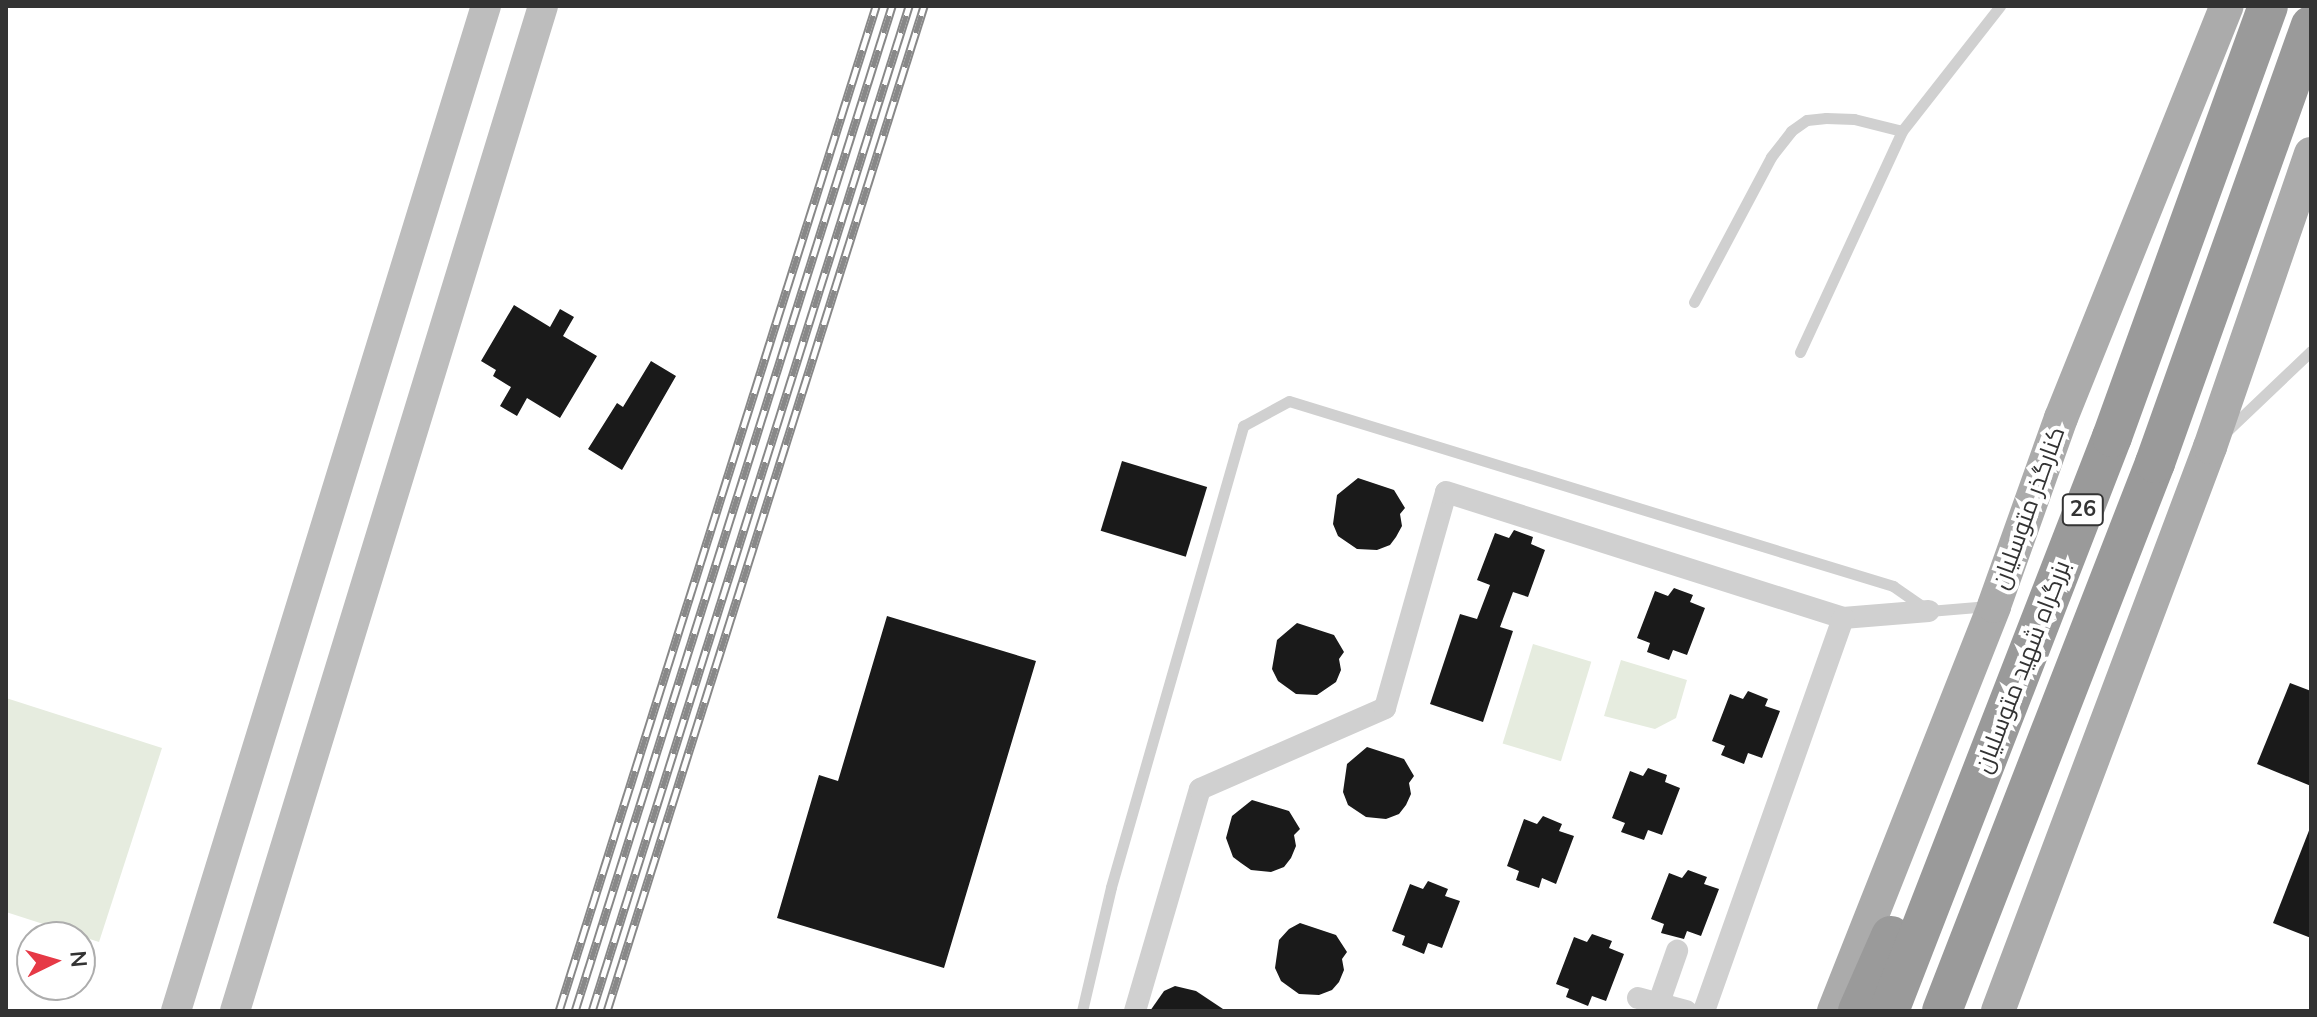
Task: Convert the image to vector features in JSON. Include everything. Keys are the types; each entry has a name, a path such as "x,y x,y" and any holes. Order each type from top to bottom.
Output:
{"highway":[{"name":"بزرگراه شهید متوسلیان","path":"1889,1011 2112,437 2268,6"},
{"name":"بزرگراه شهید متوسلیان","path":"1942,1011 2155,463 2311,26"},
{"path":"1858,1011 1922,866 1994,741"}],"main road":[{"name":"کنارگذر متوسلیان","path":"1834,1011 1994,606 2061,418 2227,6"},
{"path":"2003,1008 2210,447 2311,154"}],"street":[{"path":"176,1011 486,6"},
{"path":"235,1011 543,6"},
{"path":"1135,1011 1200,789 1385,708 1446,492 1843,618 1929,611"},
{"path":"1704,1011 1843,618"},
{"path":"1677,951 1651,1004 1686,1011"}],"lane":[{"path":"1800,352 1902,131 2000,6"},
{"path":"1694,302 1771,157 1791,131 1807,120 1826,118 1854,119 1902,131"},
{"path":"2210,447 2311,351"},
{"path":"1082,1011 1111,887 1243,426 1289,401 1893,586 1929,611 1994,606"}],"shaded area":[{"path":"1533,644 1591,662 1561,761 1503,743"},
{"path":"1621,660 1687,680 1676,718 1655,729 1604,716"},
{"path":"6,698 162,748 99,942 96,941 96,921 34,921 6,912"}],"building":[{"path":"514,305 550,327 560,309 574,317 563,336 597,356 560,418 527,398 517,416 500,406 511,387 493,376 496,370 481,361"},
{"path":"651,361 676,376 622,470 588,449 617,403 623,407"},
{"path":"1122,461 1207,487 1186,557 1101,531"},
{"path":"1358,478 1394,490 1405,508 1400,514 1402,526 1396,537 1390,545 1377,550 1357,549 1338,536 1333,524 1337,495"},
{"path":"1514,530 1533,537 1531,544 1545,550 1528,597 1513,592 1500,627 1513,631 1483,722 1430,704 1460,614 1477,619 1490,585 1477,580 1495,533 1509,538"},
{"path":"1674,588 1693,595 1690,602 1705,608 1687,655 1673,650 1669,660 1647,652 1650,643 1637,638 1655,591 1668,596"},
{"path":"887,616 1036,661 944,968 777,918 819,775 838,781"},
{"path":"1297,623 1334,635 1344,652 1339,659 1341,670 1336,682 1317,695 1296,694 1278,681 1272,669 1277,640"},
{"path":"2290,683 2311,691 2311,786 2257,764"},
{"path":"1748,691 1768,699 1765,706 1780,711 1762,758 1748,753 1744,764 1721,755 1725,746 1712,741 1730,694 1743,699"},
{"path":"1367,747 1404,759 1414,776 1409,783 1411,794 1406,805 1399,814 1386,819 1366,817 1348,805 1343,792 1347,764"},
{"path":"1648,768 1667,775 1665,782 1680,788 1662,835 1648,830 1644,840 1621,832 1625,823 1612,818 1630,771 1643,776"},
{"path":"1252,800 1289,811 1300,829 1294,835 1296,846 1291,858 1284,867 1271,872 1251,870 1233,857 1226,838 1232,816"},
{"path":"1543,816 1562,824 1559,831 1574,836 1556,884 1542,878 1539,888 1516,880 1519,871 1507,866 1524,819 1537,824"},
{"path":"2311,829 2311,938 2273,923"},
{"path":"1688,870 1707,877 1704,884 1719,889 1701,936 1687,931 1684,939 1661,933 1664,924 1651,919 1669,873 1682,878"},
{"path":"1428,881 1448,889 1445,896 1460,901 1442,948 1428,943 1424,954 1402,945 1405,936 1392,931 1410,884 1423,889"},
{"path":"1300,923 1336,935 1347,952 1342,959 1344,970 1339,982 1332,990 1319,995 1299,994 1281,981 1275,968 1279,940"},
{"path":"1592,934 1612,941 1609,948 1624,954 1606,1001 1592,996 1588,1006 1566,997 1569,989 1556,984 1574,937 1587,942"},
{"path":"1175,986 1196,991 1226,1011 1150,1011 1164,991"}],"railway":[{"path":"559,1011 876,6"},
{"path":"575,1011 892,6"},
{"path":"592,1011 909,6"},
{"path":"607,1011 924,6"}]}
